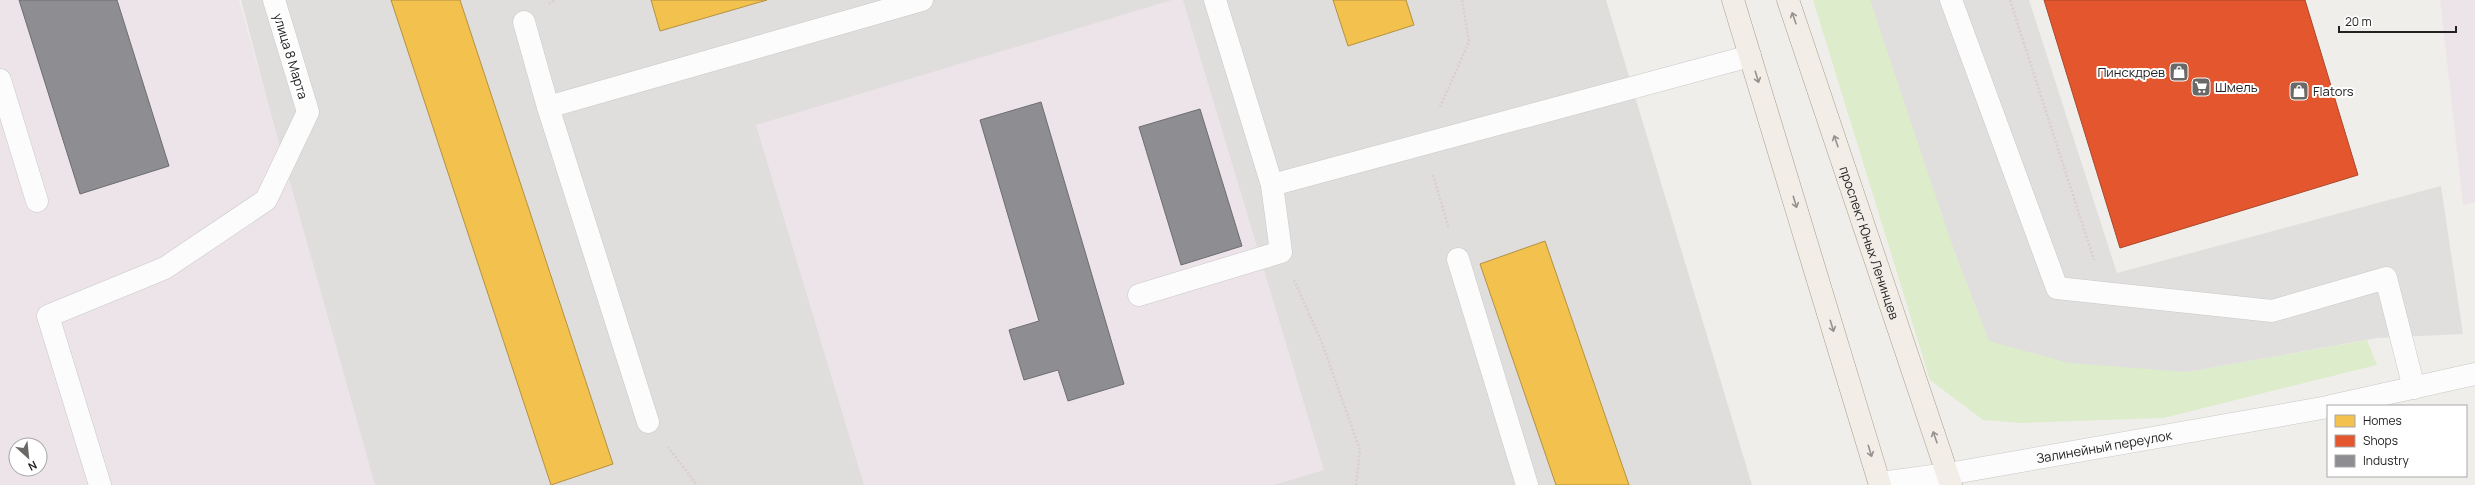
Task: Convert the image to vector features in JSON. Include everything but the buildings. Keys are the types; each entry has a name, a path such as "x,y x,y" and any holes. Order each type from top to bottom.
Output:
{"main road":[{"path":"1733,0 1880,484"},
{"name":"проспект Юных Ленинцев","path":"1788,0 1950,479"}],"street":[{"name":"улица 8 Марта","path":"100,485 48,316 165,268 266,200 308,112 274,0"},
{"path":"548,107 922,0"},
{"path":"1139,295 1281,252 1272,185 1215,0"},
{"path":"1951,0 2057,288 2272,311 2386,278 2414,388"},
{"path":"524,22 548,107 648,422"},
{"path":"1272,185 1750,56"},
{"path":"0,80 37,201"},
{"path":"1458,259 1528,485"},
{"name":"Залинейный переулок","path":"2334,405 2475,374"},
{"name":"Залинейный переулок","path":"1880,484 1950,479 2327,406"}],"path":[{"path":"1458,259 1424,144 1469,42 1462,0"},
{"path":"2010,0 2105,293"},
{"path":"1281,252 1322,343 1360,450 1356,485"},
{"path":"648,422 697,485"}],"shaded area":[{"path":"0,0 239,0 375,485 0,485"},
{"path":"241,0 1606,0 1752,485 368,485"},
{"path":"1172,0 1183,0 1324,470 1274,485 864,485 756,125"},
{"path":"1870,0 2029,0 2117,273 2441,186 2463,334 2377,338 2187,372 2069,363 1989,341 1954,250"},
{"path":"2440,0 2475,0 2475,202 2463,205"}],"green space":[{"path":"1813,0 1871,0 2187,372 2367,340 2377,365 2163,418 2021,423 1983,420 1930,380"}],"place":[{"name":"Пинскдрев","path":"2179,72"},
{"name":"Шмель","path":"2201,87"},
{"name":"Flators","path":"2299,91"}]}
